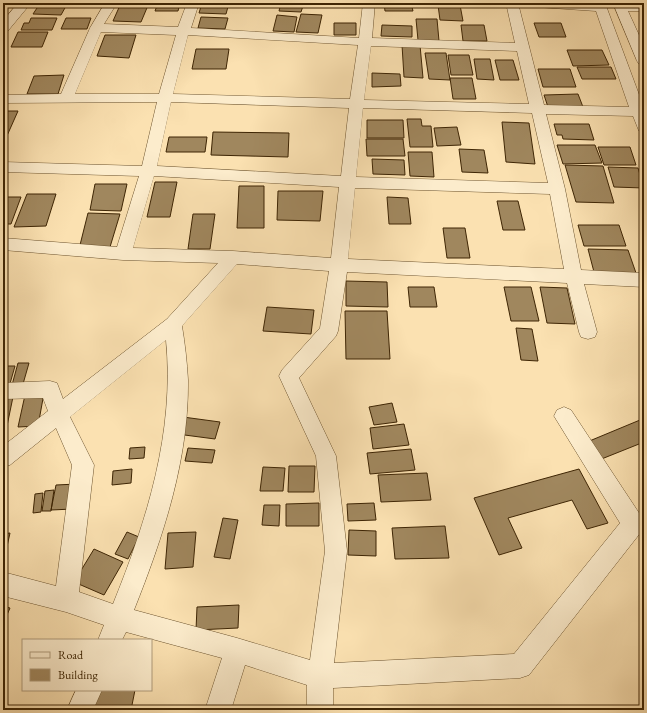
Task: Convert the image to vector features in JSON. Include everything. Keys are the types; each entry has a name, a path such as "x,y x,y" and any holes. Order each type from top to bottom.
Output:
{"street":[{"path":"3,29 25,3"},
{"path":"66,98 96,28 111,3"},
{"path":"123,254 148,171 165,98 183,31 193,3"},
{"path":"320,710 320,676 336,543 326,456 289,376 329,331 339,265 347,182 369,3"},
{"path":"512,3 557,189 574,277 588,332"},
{"path":"537,3 600,5 637,112 644,128"},
{"path":"621,7 644,7"},
{"path":"621,7 644,11"},
{"path":"621,7 644,61"},
{"path":"96,28 183,31 365,42 522,47"},
{"path":"3,99 165,98 637,112"},
{"path":"3,167 148,171 347,182 557,189"},
{"path":"3,244 123,254 233,257 339,265 644,280"},
{"path":"3,458 90,391 173,324 233,257"},
{"path":"110,639 151,534 173,450 178,382 173,324"},
{"path":"3,391 50,389 90,391"},
{"path":"50,389 59,414 83,465 66,600"},
{"path":"3,584 66,600 119,618 237,650 320,676 520,666 633,524 564,416"},
{"path":"218,710 237,650"},
{"path":"80,710 89,691"}],"building":[{"path":"121,3 149,3 141,22 113,21"},
{"path":"158,3 180,3 178,11 155,11"},
{"path":"202,3 229,3 226,14 199,13"},
{"path":"281,3 304,3 301,12 279,11"},
{"path":"328,3 356,3 355,7 327,6"},
{"path":"384,3 411,3 413,11 385,11"},
{"path":"39,5 66,6 61,15 33,14"},
{"path":"438,5 460,5 463,21 440,20"},
{"path":"301,14 322,15 318,33 296,32"},
{"path":"277,15 297,17 294,32 273,31"},
{"path":"201,17 228,18 225,29 198,28"},
{"path":"31,18 57,18 52,30 21,30 24,23 29,23"},
{"path":"66,18 91,18 87,29 61,29"},
{"path":"416,19 437,19 439,41 418,40"},
{"path":"334,23 356,23 356,35 334,35"},
{"path":"534,23 561,23 566,37 539,37"},
{"path":"382,25 412,26 412,37 381,36"},
{"path":"461,25 484,25 487,41 463,41"},
{"path":"18,32 48,32 42,47 11,47"},
{"path":"105,35 136,35 129,58 97,56"},
{"path":"402,45 420,45 423,78 404,77"},
{"path":"196,49 229,49 226,69 192,69"},
{"path":"567,50 602,50 609,65 573,66"},
{"path":"425,53 446,53 450,80 429,79"},
{"path":"448,55 469,55 473,75 451,75"},
{"path":"474,59 490,59 494,80 477,79"},
{"path":"495,60 513,60 519,80 500,80"},
{"path":"577,67 611,67 616,79 582,79"},
{"path":"538,69 570,69 576,87 543,87"},
{"path":"372,73 400,74 401,86 372,87"},
{"path":"64,75 58,94 27,94 34,76"},
{"path":"450,78 472,78 476,99 453,99"},
{"path":"578,94 583,107 548,107 544,95"},
{"path":"3,111 18,111 6,138 3,138"},
{"path":"407,119 421,119 422,126 431,126 433,147 410,147"},
{"path":"367,120 403,120 404,138 367,138"},
{"path":"502,122 529,123 535,164 506,162"},
{"path":"554,124 589,124 594,140 563,139 562,135 557,135"},
{"path":"457,127 461,145 437,146 434,128"},
{"path":"213,132 289,133 288,157 211,155"},
{"path":"169,137 207,137 205,152 166,152"},
{"path":"366,139 403,139 405,156 367,156"},
{"path":"557,145 595,145 602,163 563,164"},
{"path":"598,147 630,147 636,165 604,165"},
{"path":"459,149 484,150 488,173 462,172"},
{"path":"408,152 432,152 434,177 410,176"},
{"path":"372,159 404,160 405,175 373,174"},
{"path":"565,165 603,166 614,203 576,202"},
{"path":"608,167 638,168 644,188 614,187"},
{"path":"155,182 177,182 170,217 147,217"},
{"path":"95,184 127,184 121,211 90,210"},
{"path":"239,186 264,186 264,228 237,228"},
{"path":"278,191 323,191 320,221 277,220"},
{"path":"27,194 56,194 46,226 14,227"},
{"path":"3,197 21,197 11,224 3,224"},
{"path":"387,197 408,198 411,224 389,224"},
{"path":"497,201 518,201 525,230 503,230"},
{"path":"88,213 120,214 110,247 80,245"},
{"path":"193,214 215,214 210,249 188,249"},
{"path":"578,225 619,225 626,246 584,246"},
{"path":"443,228 465,228 470,258 447,258"},
{"path":"588,249 628,250 636,273 594,272"},
{"path":"346,281 387,282 388,307 346,306"},
{"path":"408,287 434,287 437,307 410,307"},
{"path":"504,287 531,287 539,321 511,321"},
{"path":"540,287 567,288 575,324 547,323"},
{"path":"267,307 314,310 311,334 263,331"},
{"path":"345,311 387,311 390,359 346,359"},
{"path":"516,328 532,329 538,361 521,360"},
{"path":"18,363 29,363 23,384 12,385"},
{"path":"3,366 15,366 9,387 3,387"},
{"path":"14,392 7,426 3,427 3,393"},
{"path":"44,393 38,426 18,427 25,395"},
{"path":"392,403 397,422 374,425 369,407"},
{"path":"183,417 220,422 215,439 177,434"},
{"path":"640,420 644,426 644,442 599,460 587,442"},
{"path":"404,424 409,445 373,449 370,428"},
{"path":"145,447 144,458 129,459 130,448"},
{"path":"188,448 215,450 212,463 185,461"},
{"path":"411,449 415,470 370,474 367,453"},
{"path":"289,466 315,466 314,492 288,492"},
{"path":"263,467 285,468 283,491 260,491"},
{"path":"132,469 131,483 112,485 113,471"},
{"path":"579,469 608,523 587,529 572,500 508,518 522,548 499,555 474,498"},
{"path":"427,473 431,500 381,502 378,475"},
{"path":"77,484 73,509 51,510 56,485"},
{"path":"54,490 51,511 42,511 45,491"},
{"path":"43,493 41,512 33,513 35,494"},
{"path":"319,503 319,526 286,526 286,504"},
{"path":"374,503 376,520 348,521 347,504"},
{"path":"264,505 280,505 279,526 262,525"},
{"path":"223,518 238,520 230,559 214,557"},
{"path":"445,526 449,558 395,559 392,528"},
{"path":"349,530 376,531 376,556 348,555"},
{"path":"127,532 139,537 128,559 115,554"},
{"path":"196,532 193,567 165,569 168,533"},
{"path":"10,533 4,560 3,561 3,534"},
{"path":"94,549 123,562 104,595 74,582"},
{"path":"239,605 238,628 196,630 197,607"},
{"path":"3,606 10,608 3,624"},
{"path":"98,691 135,691 131,710 94,710"}]}
